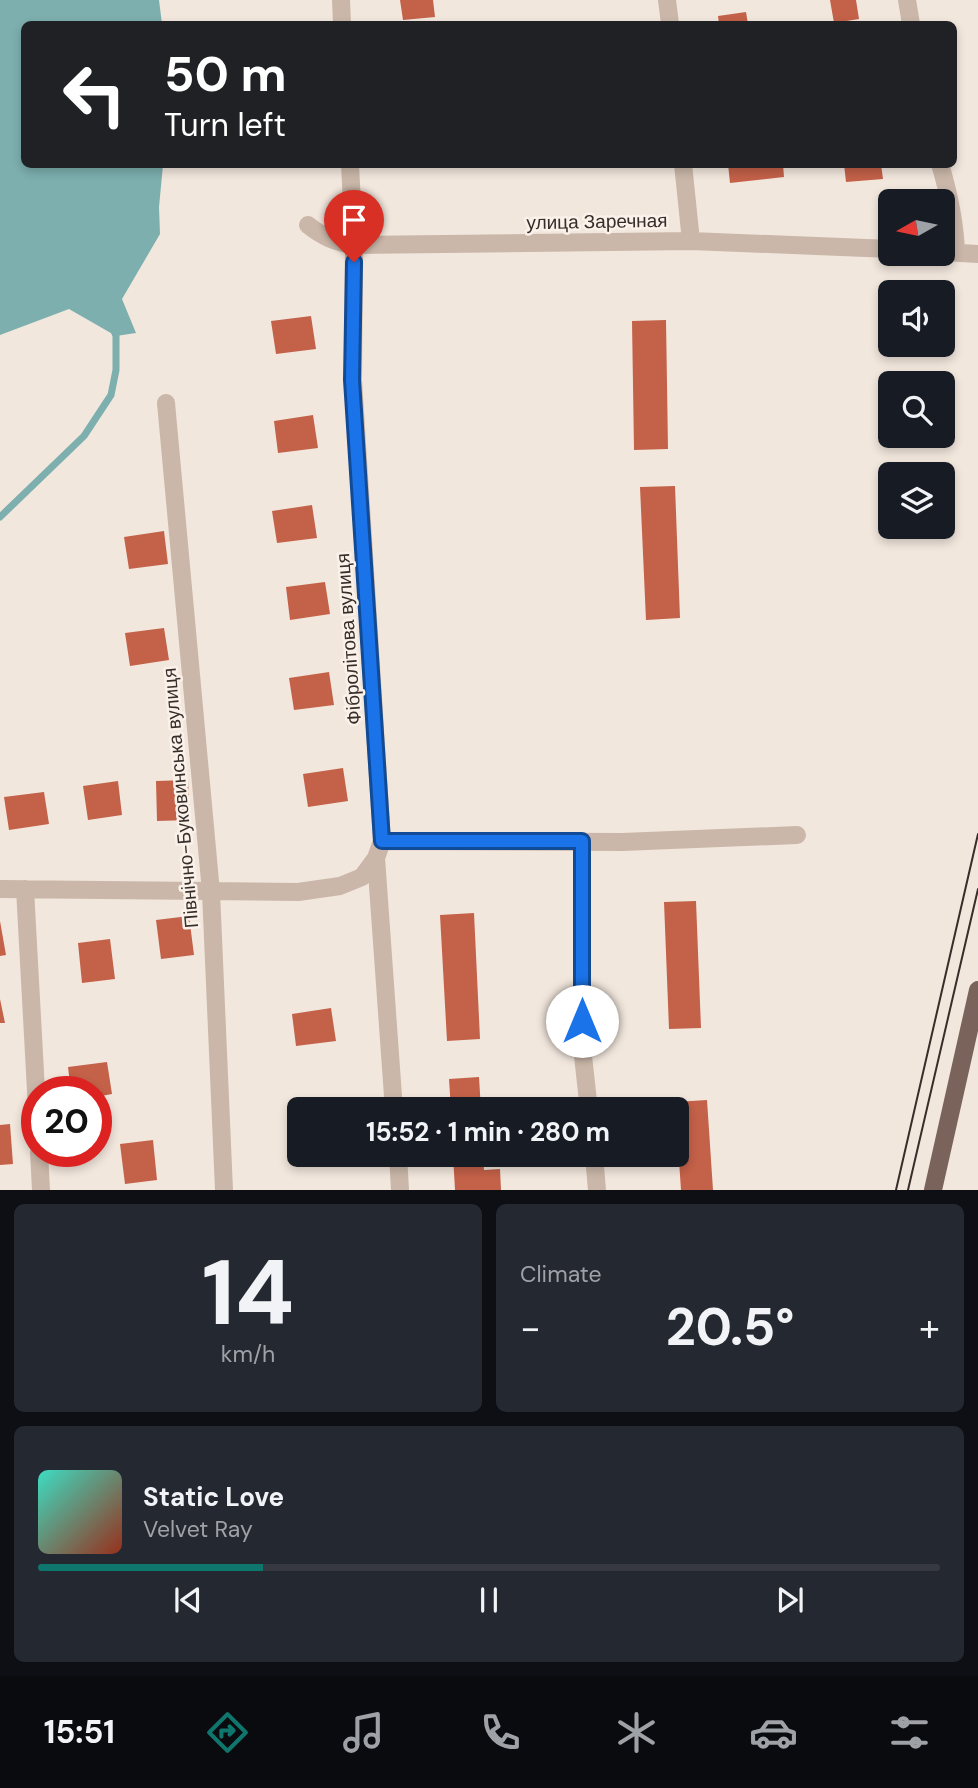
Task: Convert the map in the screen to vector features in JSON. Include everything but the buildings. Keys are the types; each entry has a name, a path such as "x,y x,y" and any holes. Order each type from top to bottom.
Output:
{"main road":[{"path":"933,1189 978,990"}],"street":[{"path":"341,0 342,21"},
{"path":"667,0 670,21"},
{"path":"908,0 911,21"},
{"name":"Фібролітова вулиця","path":"349,168 354,245 352,380 393,1097"},
{"path":"683,168 691,241"},
{"path":"941,168 947,189"},
{"name":"улица Заречная","path":"308,225 335,242 354,245 691,241 878,248"},
{"path":"956,252 978,254"},
{"name":"Північно-Буковинська вулиця","path":"166,403 211,892 224,1189"},
{"path":"0,889 298,892 340,886 362,877 379,850 797,835"},
{"path":"582,841 582,1047 588,1097"},
{"path":"25,889 35,1076"},
{"path":"40,1167 41,1189"},
{"path":"399,1167 400,1189"},
{"path":"595,1167 597,1189"}],"water":[{"path":"0,0 159,0 162,21 21,21 21,168 163,168 159,207 160,234 122,299 136,333 116,336 69,309 0,335"}],"waterway":[{"path":"0,517 84,436 111,395 116,370 116,336 113,328"}],"tram line":[{"path":"896,1190 978,834"},
{"path":"908,1190 978,889"}],"route":[{"path":"354,262 352,380 382,841 582,841 582,1021"}]}
